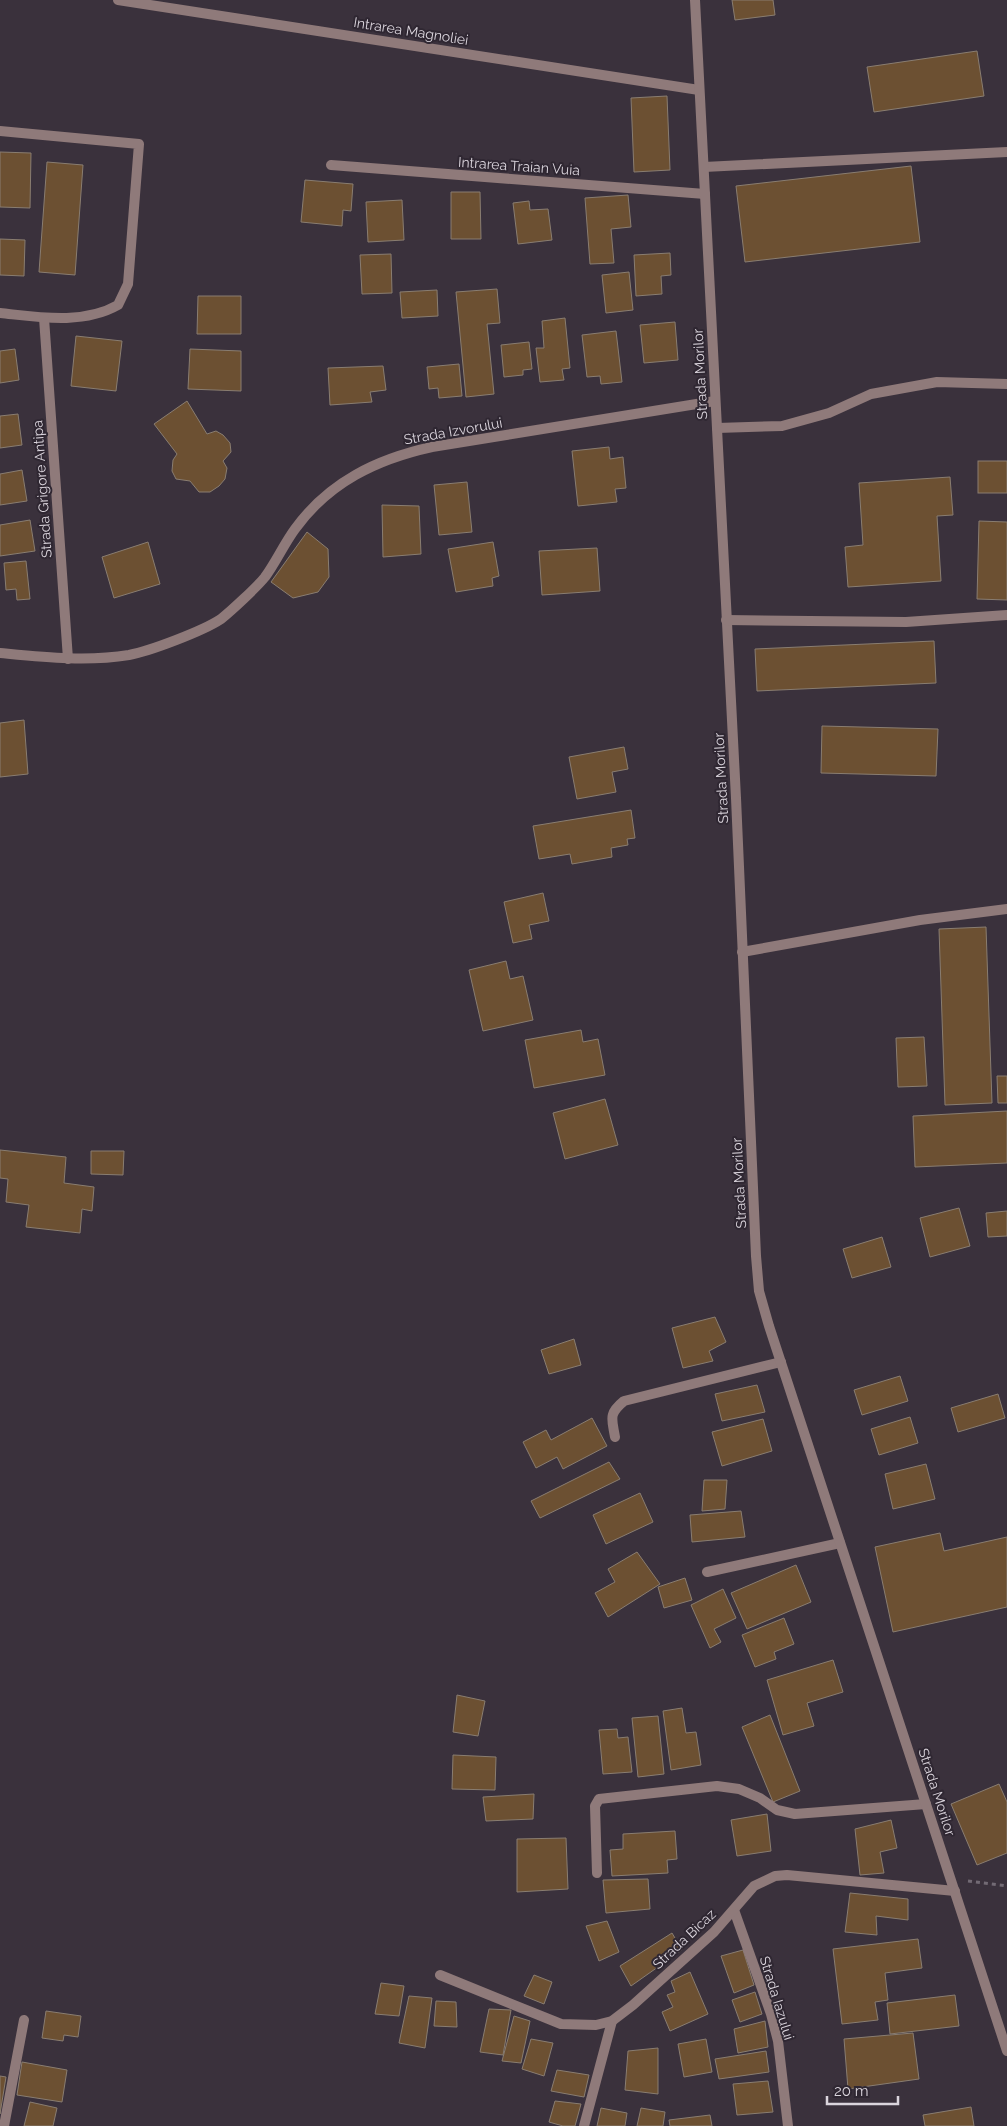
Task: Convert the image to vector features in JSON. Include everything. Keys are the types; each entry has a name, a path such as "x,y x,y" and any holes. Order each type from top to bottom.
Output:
{"street":[{"name":"Intrarea Magnoliei","path":"118,0 699,90"},
{"name":"Strada Morilor","path":"695,0 758,1283 781,1362 1007,2050"},
{"path":"0,131 139,144 128,284 118,305 93,316 44,318 0,313"},
{"path":"704,167 1007,152"},
{"name":"Intrarea Traian Vuia","path":"331,165 705,194"},
{"name":"Strada Grigore Antipa","path":"44,318 68,659"},
{"path":"717,428 782,426 829,413 871,394 938,382 1007,384"},
{"name":"Strada Izvorului","path":"0,653 68,659 129,655 172,641 221,619 264,578 294,530 324,495 370,466 400,454 432,447 716,401"},
{"path":"726,620 906,622 1007,614"},
{"path":"742,952 920,920 1007,909"},
{"path":"615,1438 611,1417 615,1408 624,1401 781,1362"},
{"path":"707,1572 840,1543"},
{"path":"596,1873 595,1806 599,1799 612,1796 717,1786 739,1788 760,1798 777,1810 795,1814 926,1804"},
{"name":"Strada Bicaz","path":"440,1975 468,1988 561,2024 596,2025 612,2021 640,1999 734,1910 754,1886 775,1876 787,1875 954,1891"},
{"name":"Strada Iazului","path":"734,1910 771,2014 778,2041 788,2126"},
{"path":"4,2126 24,2020"},
{"path":"584,2126 612,2021"}],"path":[{"path":"950,1878 1007,1886"}],"building":[{"path":"732,0 773,0 775,15 735,20"},
{"path":"977,51 984,96 874,112 867,67"},
{"path":"667,96 670,170 634,172 631,98"},
{"path":"0,152 31,153 30,208 0,207"},
{"path":"47,162 83,165 75,275 39,272"},
{"path":"911,166 920,242 745,262 736,186"},
{"path":"305,180 353,184 351,211 343,210 342,226 301,222"},
{"path":"451,192 480,192 481,239 451,239"},
{"path":"628,195 631,227 611,229 614,263 590,264 585,198"},
{"path":"402,200 404,240 368,242 366,202"},
{"path":"529,201 530,210 548,209 552,240 518,244 513,203"},
{"path":"0,239 25,240 24,276 0,275"},
{"path":"670,253 671,275 661,276 662,294 636,296 634,255"},
{"path":"391,254 392,293 362,294 360,255"},
{"path":"629,272 633,310 606,313 602,275"},
{"path":"497,289 500,323 487,324 494,394 466,397 456,292"},
{"path":"437,290 438,316 402,318 400,292"},
{"path":"198,296 241,296 241,334 197,334"},
{"path":"565,318 570,368 562,369 564,380 540,382 536,348 544,348 542,321"},
{"path":"675,322 678,360 644,363 640,325"},
{"path":"616,331 622,382 601,384 600,376 587,377 582,335"},
{"path":"76,336 122,341 116,391 71,386"},
{"path":"529,342 532,369 523,370 523,375 504,377 501,345"},
{"path":"15,349 19,380 0,383 0,351"},
{"path":"190,349 241,351 241,391 188,389"},
{"path":"459,364 462,396 439,398 438,388 429,389 427,367"},
{"path":"383,366 386,390 370,392 372,402 330,405 328,368"},
{"path":"187,401 207,434 216,431 223,435 230,443 231,452 223,461 227,468 225,479 210,492 199,492 190,481 176,479 172,471 173,460 177,454 154,424"},
{"path":"18,414 22,445 0,448 0,416"},
{"path":"609,447 610,459 623,457 626,488 615,489 617,502 578,506 572,451"},
{"path":"978,461 1007,461 1007,493 978,493"},
{"path":"22,470 27,501 0,505 0,474"},
{"path":"950,477 953,515 937,516 941,581 848,587 845,547 863,545 859,483"},
{"path":"467,482 472,532 439,535 434,485"},
{"path":"382,505 419,506 421,554 383,557"},
{"path":"30,520 35,551 0,556 0,525"},
{"path":"979,521 1007,522 1007,600 977,599"},
{"path":"307,532 328,549 329,577 318,592 293,598 271,582"},
{"path":"148,542 160,584 114,598 102,557"},
{"path":"493,542 499,576 492,578 493,586 456,592 448,549"},
{"path":"597,548 600,591 542,595 539,551"},
{"path":"26,561 30,599 17,600 16,589 6,590 4,563"},
{"path":"934,641 936,683 757,691 755,649"},
{"path":"24,720 28,774 0,777 0,723"},
{"path":"822,726 938,729 936,776 821,773"},
{"path":"624,747 628,769 612,772 616,792 577,799 569,757"},
{"path":"631,810 635,838 627,839 628,845 611,848 612,857 572,864 570,854 539,859 533,826"},
{"path":"543,893 549,921 529,925 532,939 513,943 504,902"},
{"path":"986,927 992,1103 945,1105 939,929"},
{"path":"506,961 510,979 523,976 533,1020 483,1031 469,970"},
{"path":"581,1030 583,1042 598,1039 605,1075 534,1088 525,1040"},
{"path":"924,1037 927,1086 898,1087 896,1038"},
{"path":"997,1076 1007,1076 1007,1103 998,1103"},
{"path":"605,1099 618,1145 565,1159 553,1113"},
{"path":"1007,1111 1007,1163 915,1167 913,1116"},
{"path":"0,1150 66,1157 64,1183 94,1187 92,1211 82,1209 80,1233 26,1227 29,1205 6,1202 8,1179 0,1178"},
{"path":"91,1151 124,1151 123,1175 91,1174"},
{"path":"959,1208 970,1246 930,1257 920,1218"},
{"path":"1007,1211 1007,1236 988,1237 986,1213"},
{"path":"882,1237 891,1267 852,1278 843,1249"},
{"path":"715,1317 726,1342 709,1351 713,1361 683,1368 672,1328"},
{"path":"574,1339 581,1365 549,1374 541,1350"},
{"path":"900,1376 908,1401 862,1415 854,1390"},
{"path":"757,1385 765,1412 722,1421 715,1394"},
{"path":"998,1394 1005,1418 958,1432 951,1408"},
{"path":"910,1417 918,1443 879,1455 871,1429"},
{"path":"592,1418 607,1446 563,1469 557,1457 536,1468 523,1442 546,1430 551,1440"},
{"path":"763,1419 772,1451 722,1466 712,1432"},
{"path":"609,1462 620,1479 540,1518 531,1501"},
{"path":"926,1464 935,1499 893,1509 885,1474"},
{"path":"704,1480 727,1480 725,1509 702,1511"},
{"path":"640,1493 653,1522 606,1544 593,1515"},
{"path":"741,1511 745,1537 692,1542 690,1515"},
{"path":"940,1533 944,1551 1007,1537 1007,1607 893,1632 875,1547"},
{"path":"637,1552 660,1584 608,1617 595,1593 615,1582 608,1569"},
{"path":"796,1565 811,1602 747,1629 731,1593"},
{"path":"685,1578 692,1600 664,1608 658,1587"},
{"path":"723,1589 736,1618 714,1629 721,1642 710,1648 691,1605"},
{"path":"784,1618 794,1644 774,1652 776,1659 755,1667 742,1635"},
{"path":"833,1660 843,1692 807,1703 814,1726 783,1735 767,1680"},
{"path":"457,1695 485,1701 478,1736 453,1732"},
{"path":"682,1708 686,1733 696,1732 701,1765 671,1770 663,1711"},
{"path":"770,1715 800,1791 773,1802 742,1727"},
{"path":"658,1716 664,1774 638,1777 632,1718"},
{"path":"617,1729 618,1738 628,1737 632,1772 603,1774 599,1730"},
{"path":"453,1755 496,1757 495,1790 452,1789"},
{"path":"999,1784 1007,1802 1007,1853 977,1865 951,1804"},
{"path":"534,1794 533,1819 486,1821 483,1797"},
{"path":"767,1814 771,1851 737,1856 731,1820"},
{"path":"891,1820 897,1848 880,1852 884,1873 860,1875 855,1829"},
{"path":"675,1831 677,1859 667,1860 668,1873 612,1876 610,1850 623,1849 623,1834"},
{"path":"566,1838 568,1889 517,1892 517,1839"},
{"path":"648,1879 650,1909 606,1913 603,1880"},
{"path":"850,1893 908,1899 908,1920 876,1916 877,1935 845,1932"},
{"path":"607,1921 619,1952 599,1961 586,1926"},
{"path":"672,1933 682,1950 631,1986 620,1966"},
{"path":"918,1939 922,1968 885,1973 888,2000 875,2002 878,2020 842,2024 833,1949"},
{"path":"743,1950 754,1985 734,1993 721,1956"},
{"path":"690,1972 708,2014 670,2031 662,2012 673,2007 667,1995 675,1992 671,1981"},
{"path":"534,1975 552,1982 544,2004 524,1996"},
{"path":"381,1983 404,1986 399,2016 375,2014"},
{"path":"755,1992 762,2014 740,2022 732,2000"},
{"path":"955,1995 959,2026 890,2034 887,2003"},
{"path":"409,1996 432,1998 425,2048 399,2043"},
{"path":"436,2001 456,2002 457,2027 434,2026"},
{"path":"489,2009 511,2010 503,2055 480,2052"},
{"path":"46,2011 81,2016 78,2037 64,2035 63,2041 42,2038"},
{"path":"514,2016 530,2021 521,2063 502,2061"},
{"path":"765,2021 768,2047 738,2053 734,2029"},
{"path":"913,2033 919,2079 848,2089 844,2039"},
{"path":"531,2039 553,2043 544,2076 522,2069"},
{"path":"706,2039 712,2072 684,2077 678,2044"},
{"path":"658,2048 658,2094 625,2090 628,2051"},
{"path":"766,2051 769,2072 719,2079 715,2059"},
{"path":"22,2062 67,2070 62,2102 17,2095"},
{"path":"557,2070 589,2075 584,2097 551,2091"},
{"path":"0,2076 6,2077 0,2114"},
{"path":"768,2081 773,2112 737,2115 733,2084"},
{"path":"555,2101 581,2104 575,2126 563,2126 549,2122"},
{"path":"30,2102 57,2108 53,2126 24,2126"},
{"path":"971,2107 974,2126 925,2126 923,2115"},
{"path":"601,2108 627,2113 625,2126 597,2126"},
{"path":"641,2108 665,2112 663,2126 637,2126"},
{"path":"710,2115 712,2126 670,2126 669,2120"}]}
